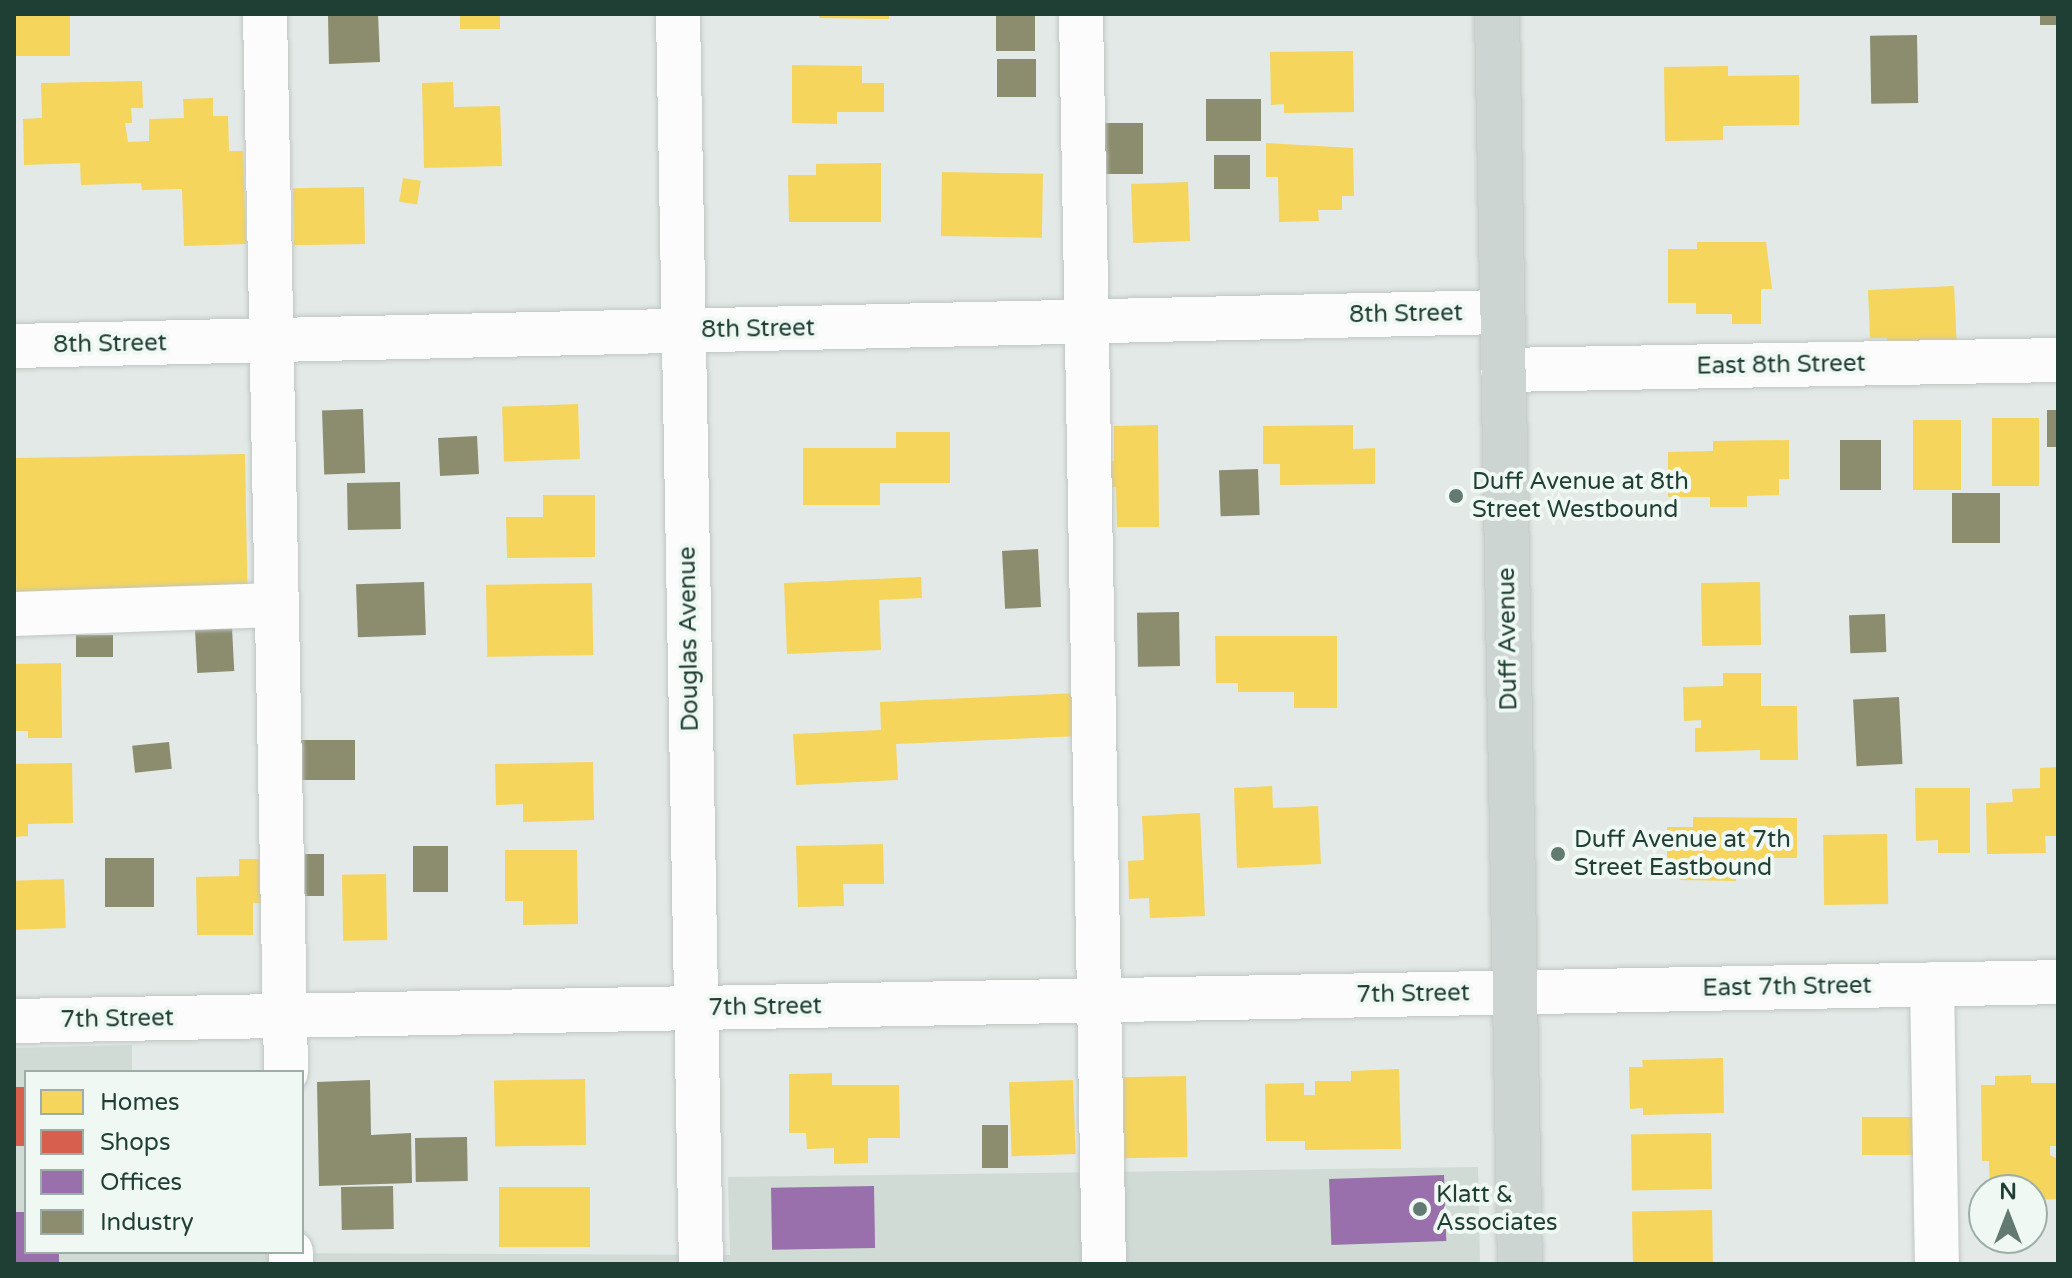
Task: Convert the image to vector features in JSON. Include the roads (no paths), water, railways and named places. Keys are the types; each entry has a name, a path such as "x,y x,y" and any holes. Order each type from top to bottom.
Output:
{"main road":[{"name":"Duff Avenue","path":"1497,14 1520,1264"}],"street":[{"path":"265,14 274,605 286,1070"},
{"name":"Douglas Avenue","path":"678,14 701,1264"},
{"path":"1081,14 1104,1264"},
{"name":"8th Street","path":"14,346 1502,312"},
{"name":"East 8th Street","path":"1503,370 2058,360"},
{"path":"14,614 274,605"},
{"name":"East 7th Street","path":"1516,992 2058,982"},
{"path":"1932,984 1937,1264"},
{"name":"7th Street","path":"14,1021 1516,992"}],"place":[{"name":"Duff Avenue at 8th Street Westbound","path":"1456,496"},
{"name":"Duff Avenue at 7th Street Eastbound","path":"1558,854"},
{"name":"Klatt & Associates","path":"1420,1209"}]}
